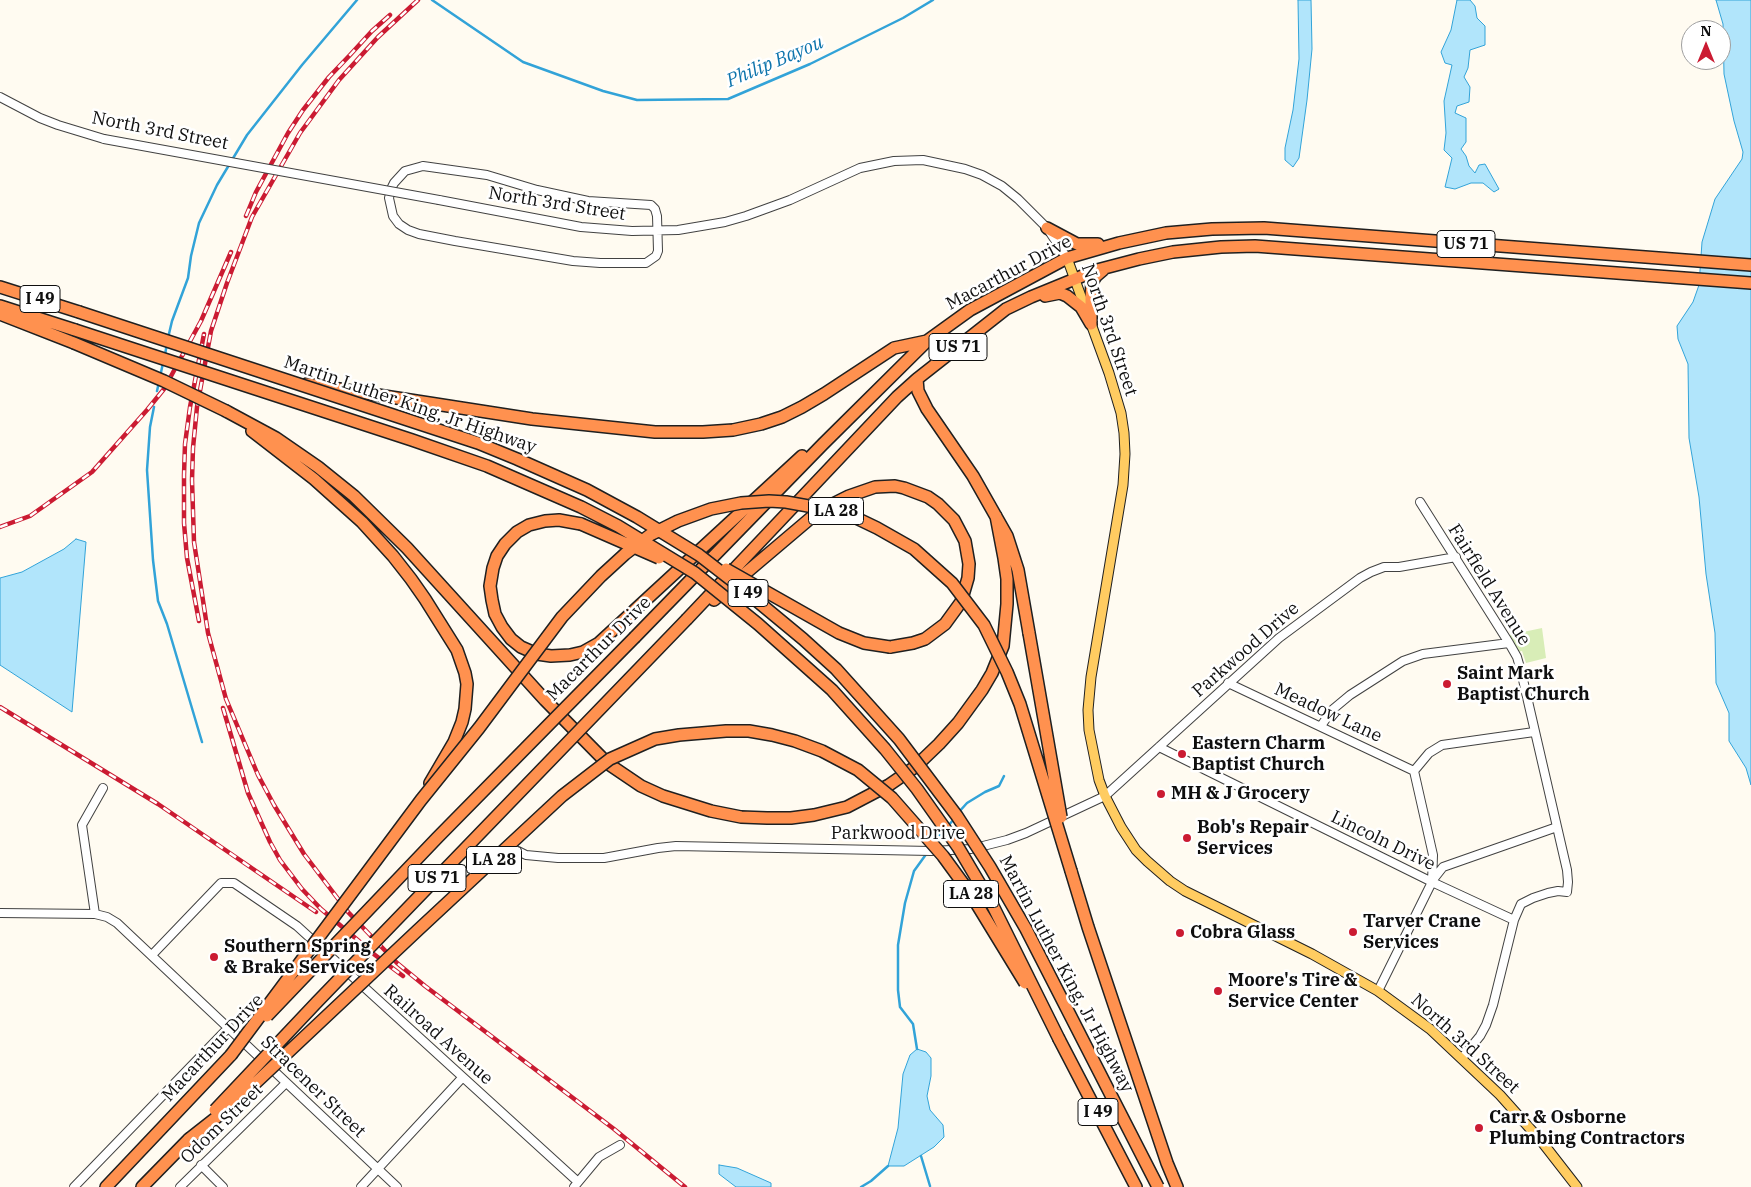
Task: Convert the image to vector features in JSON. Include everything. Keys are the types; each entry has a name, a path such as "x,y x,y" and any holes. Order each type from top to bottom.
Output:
{"highway":[{"path":"1047,228 1070,241 1085,245 1166,234"},
{"name":"Macarthur Drive","path":"106,1187 423,852 635,638 823,444 927,341 970,310 1067,258 1119,242 1180,232 1237,228 1273,229 1751,265"},
{"name":"Macarthur Drive","path":"142,1187 317,1002 688,619 897,397 917,379 1006,310 1075,278 1109,267 1152,256 1182,251 1238,247 1289,248 1751,284"},
{"path":"1091,324 1092,282 1096,276 1109,267"},
{"name":"Martin Luther King, Jr Highway","path":"0,287 478,443 587,490 616,505 699,555 739,586 819,653 899,739 938,790 990,868 1026,929 1158,1187"},
{"path":"1006,310 1044,296 1060,294 1074,300 1091,324"},
{"name":"Martin Luther King, Jr Highway","path":"0,306 396,434 487,466 581,507 618,526 695,573 758,624 832,690 885,749 917,789 958,847 993,906 1059,1039 1136,1187"},
{"path":"0,314 164,381 276,438 318,467 354,496 407,548 545,700 590,747 614,768 641,786 685,804 741,816 767,818 814,815 847,807 889,785 915,767 958,723 992,673 1002,646 1005,627 1006,579 996,516"},
{"path":"284,380 532,419 655,432 703,432 733,430 761,424 802,407 894,348 927,341"},
{"path":"917,379 918,391 927,409 973,476 1007,536 1018,570 1071,870 1088,927 1167,1163 1177,1187"},
{"path":"226,411 314,479 362,522 411,579 457,650 467,684 462,722 454,742 421,800"},
{"path":"695,573 581,524 559,520 529,525 517,532 505,544 497,556 490,586 495,614 511,639 521,647 537,654 551,656 583,652 599,642 797,460 823,444"},
{"path":"688,619 707,607 818,511 875,487 895,486 928,497 946,510 965,541 969,564 965,590 954,612 945,624 924,639 913,644 890,647 864,643 846,636 744,578 699,555"},
{"name":"LA 28","path":"231,1055 421,800 479,728 562,617 625,554 650,535 678,521 711,509 741,503 769,501 786,502 836,511 877,528 914,549 952,583 984,625 1007,672 1020,704 1071,870"},
{"name":"LA 28","path":"189,1139 231,1106 562,796 592,771 610,759 655,739 704,732 749,731 795,741 840,760 877,783 908,814 937,848 970,893 1059,1039"}],"main road":[{"name":"North 3rd Street","path":"1067,258 1117,399 1124,433 1125,454 1121,496 1088,701 1092,749 1105,796 1121,827 1136,850 1170,882 1196,898 1276,935 1378,991 1430,1029 1500,1095 1542,1142 1577,1187"}],"street":[{"name":"North 3rd Street","path":"0,97 58,126 104,139 581,227 632,231 658,231 699,227 746,216 790,200 860,168 905,160 934,161 982,175 1002,186 1047,228 1067,258"},
{"path":"423,166 434,167 486,175 537,190 588,201 651,205 655,209 657,216 658,231 658,251 656,256 646,263 573,261 414,232 399,224 393,216 389,198 394,182 405,171 423,166"},
{"name":"Fairfield Avenue","path":"1420,502 1509,643 1521,671 1567,870 1567,892 1548,893 1521,904 1514,920"},
{"name":"Parkwood Drive","path":"518,852 526,855 567,858 604,858 676,846 931,852 971,849 1026,833 1105,796 1279,638 1343,590 1371,572 1384,567 1399,567 1456,557"},
{"path":"1321,726 1332,710 1350,695 1403,662 1423,654 1509,643"},
{"name":"Meadow Lane","path":"1228,683 1414,771"},
{"path":"1432,882 1433,855 1414,771 1429,753 1442,745 1534,732"},
{"name":"Lincoln Drive","path":"1159,747 1432,882 1514,920"},
{"path":"0,913 94,914 82,825 103,788"},
{"path":"1378,991 1432,882 1443,867 1557,827"},
{"name":"Railroad Avenue","path":"152,955 221,883 234,883 297,926 576,1184"},
{"name":"Stracener Street","path":"94,914 107,916 117,923 397,1187"},
{"path":"1462,1058 1480,1036 1486,1025 1493,1005 1514,920"},
{"path":"74,1187 229,1027"},
{"path":"361,1187 462,1078"},
{"name":"Odom Street","path":"180,1187 286,1083"},
{"path":"576,1184 599,1157 620,1145"},
{"path":"201,1165 224,1187"}],"green space":[{"path":"1542,628 1546,658 1526,663 1522,651 1517,652 1509,635"}],"water":[{"path":"1298,0 1311,0 1312,49 1299,158 1293,167 1285,160 1285,148 1293,110 1299,59"},
{"path":"1457,0 1470,0 1475,6 1477,18 1485,26 1485,45 1470,50 1468,68 1464,77 1470,87 1469,102 1457,106 1455,113 1466,118 1466,142 1461,149 1466,156 1469,166 1475,173 1479,165 1485,164 1499,189 1494,192 1483,183 1471,183 1455,189 1445,187 1452,158 1444,150 1446,133 1444,101 1452,65 1445,63 1441,52 1451,30"},
{"path":"1716,0 1751,0 1751,785 1746,768 1729,741 1729,713 1716,683 1715,633 1706,574 1699,497 1689,438 1688,364 1678,339 1677,326 1693,302 1699,285 1702,242 1715,199 1742,159 1743,152 1724,74 1724,70 1731,70 1731,20 1722,20"},
{"path":"76,539 86,542 72,712 0,665 0,578 22,572 64,549"},
{"path":"917,1049 926,1052 931,1058 931,1076 927,1096 930,1110 943,1125 944,1137 934,1147 904,1166 888,1166 898,1128 903,1074 910,1055"},
{"path":"719,1165 737,1168 771,1183 771,1187 736,1187 719,1174"}],"waterway":[{"path":"168,338 172,321 188,278 199,223 217,185 247,135 302,65 357,0"},
{"name":"Philip Bayou","path":"432,0 523,62 603,91 637,100 728,99 810,64 903,18 933,0"},
{"path":"165,355 167,343"},
{"path":"160,377 163,363"},
{"path":"157,391 159,382"},
{"path":"154,407 150,427 147,470 153,560 158,601 167,624 202,742"},
{"name":"Philip Bayou","path":"958,813 967,803 999,786 1004,776"},
{"name":"Philip Bayou","path":"947,827 955,818"},
{"name":"Philip Bayou","path":"934,842 943,831"},
{"name":"Philip Bayou","path":"917,1049 913,1024 900,1007 898,945 905,903 914,871 927,853"},
{"name":"Philip Bayou","path":"921,1156 930,1186"},
{"path":"861,1187 888,1166"}],"railway":[{"path":"418,0 378,37 339,80 300,133 252,217 211,331 197,407 192,480 194,542 208,633 226,699 258,775 304,854 348,912 397,963 425,986 614,1129 685,1187"},
{"path":"246,216 256,192 288,133 303,110 329,77 372,31 390,15"},
{"path":"0,527 30,516 92,472 147,410 164,389 201,321 231,252"},
{"path":"199,621 187,558 184,523 184,475 185,444 190,407 204,334"},
{"path":"0,707 158,804 316,912"},
{"path":"223,708 248,793 280,860 302,889 321,909 373,953"},
{"path":"367,949 403,976"}],"place":[{"name":"Saint Mark Baptist Church","path":"1447,684"},
{"name":"Eastern Charm Baptist Church","path":"1182,754"},
{"name":"MH & J Grocery","path":"1161,794"},
{"name":"Bob's Repair Services","path":"1187,838"},
{"name":"Tarver Crane Services","path":"1353,932"},
{"name":"Cobra Glass","path":"1180,933"},
{"name":"Southern Spring & Brake Services","path":"214,957"},
{"name":"Moore's Tire & Service Center","path":"1218,991"},
{"name":"Carr & Osborne Plumbing Contractors","path":"1479,1128"}]}
